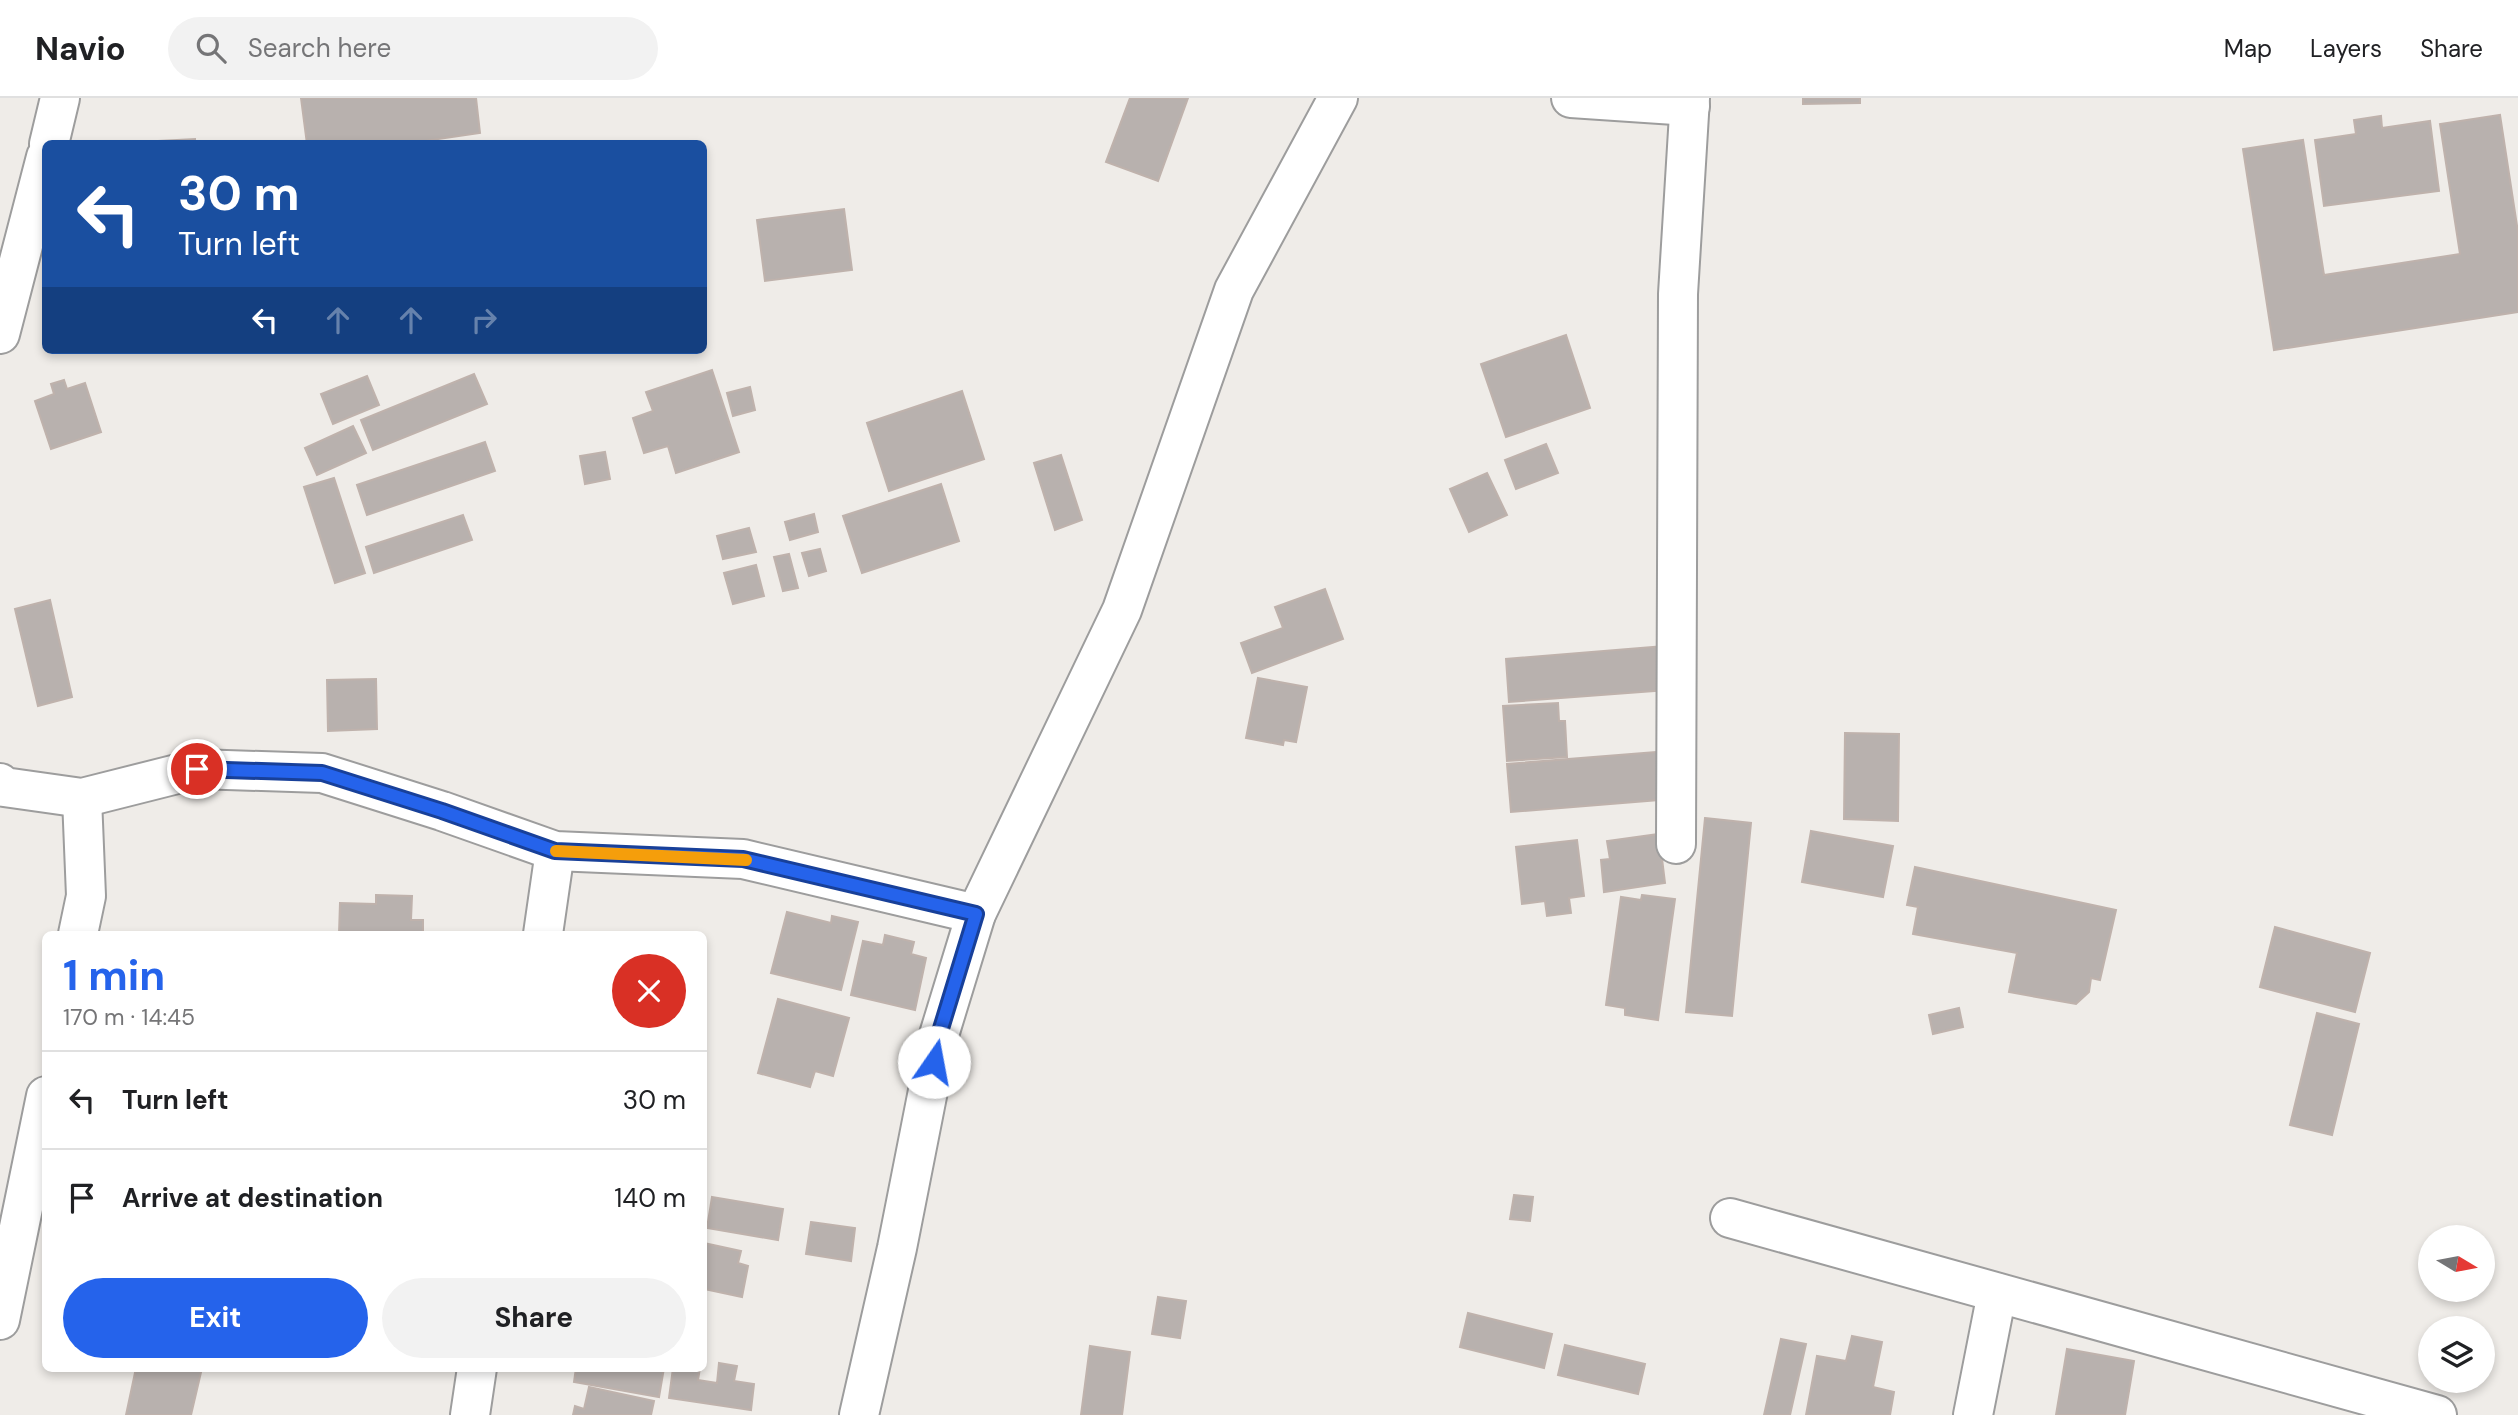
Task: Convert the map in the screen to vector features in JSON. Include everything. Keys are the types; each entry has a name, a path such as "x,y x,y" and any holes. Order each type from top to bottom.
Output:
{"street":[{"path":"50,140 60,98"},
{"path":"859,1415 897,1248 939,1035 976,914 1122,610 1234,290 1338,98"},
{"path":"1571,98 1690,102 1678,294 1676,844"},
{"path":"0,334 42,172"},
{"path":"0,783 4,787 82,798 197,769 322,773 555,851 743,859 976,914"},
{"path":"79,931 86,896 82,798"},
{"path":"542,931 555,851"},
{"path":"0,1320 42,1115"},
{"path":"1730,1218 2437,1415"},
{"path":"1973,1415 1997,1293"},
{"path":"470,1415 476,1372"}],"building":[{"path":"301,98 476,98 480,133 432,140 306,140"},
{"path":"1130,98 1188,98 1158,181 1106,162"},
{"path":"1803,98 1860,98 1860,103 1803,104"},
{"path":"2500,115 2518,232 2518,312 2274,350 2243,149 2303,140 2324,275 2460,254 2440,124"},
{"path":"2381,116 2382,128 2430,121 2439,191 2324,206 2315,140 2356,134 2354,120"},
{"path":"844,209 852,270 765,281 757,220"},
{"path":"1566,335 1590,408 1506,437 1481,364"},
{"path":"712,370 739,452 676,473 668,446 644,453 633,418 653,411 646,392"},
{"path":"474,374 487,404 373,450 361,420"},
{"path":"367,376 379,405 333,424 321,394"},
{"path":"64,380 67,389 85,383 101,432 51,449 35,401 54,394 51,384"},
{"path":"750,387 755,410 733,416 727,393"},
{"path":"962,391 984,459 889,491 867,423"},
{"path":"353,426 366,453 317,475 305,448"},
{"path":"485,442 495,471 367,515 357,485"},
{"path":"1546,444 1558,473 1516,489 1505,460"},
{"path":"605,452 610,479 585,484 580,456"},
{"path":"1061,455 1082,520 1055,530 1034,463"},
{"path":"1487,473 1507,515 1469,532 1450,489"},
{"path":"334,478 365,573 335,583 304,487"},
{"path":"941,484 959,541 862,573 843,516"},
{"path":"814,514 818,532 790,540 785,522"},
{"path":"463,515 472,540 374,573 366,547"},
{"path":"749,528 756,552 723,559 717,536"},
{"path":"820,549 826,571 809,576 802,553"},
{"path":"789,554 798,588 783,591 774,557"},
{"path":"756,565 764,596 733,604 724,573"},
{"path":"1325,589 1343,639 1252,673 1241,643 1283,628 1275,607"},
{"path":"50,600 72,697 38,706 15,609"},
{"path":"1664,646 1667,690 1509,702 1506,659"},
{"path":"1258,678 1307,687 1296,742 1284,740 1283,745 1246,738"},
{"path":"376,679 377,729 328,731 327,680"},
{"path":"1558,703 1559,721 1565,721 1567,757 1507,761 1503,706"},
{"path":"1845,733 1899,734 1898,821 1844,819"},
{"path":"1668,751 1671,799 1511,812 1507,764"},
{"path":"1705,818 1751,823 1732,1016 1686,1012"},
{"path":"1811,831 1893,846 1883,897 1802,882"},
{"path":"1659,834 1665,883 1604,892 1601,860 1610,859 1607,841"},
{"path":"1577,840 1584,896 1569,898 1571,913 1547,916 1545,901 1522,904 1516,847"},
{"path":"1915,867 2116,910 2100,980 2091,978 2089,992 2076,1004 2009,992 2017,953 1913,934 1918,907 1907,905"},
{"path":"376,895 412,896 411,920 423,920 423,931 339,931 340,903 376,904"},
{"path":"1642,895 1675,899 1658,1020 1625,1015 1625,1008 1606,1005 1621,897 1641,900"},
{"path":"787,912 831,923 832,916 858,922 841,990 771,973"},
{"path":"2275,927 2370,953 2355,1012 2260,987"},
{"path":"885,935 914,942 911,954 926,958 915,1010 851,995 863,941 883,945"},
{"path":"778,999 849,1018 833,1076 815,1071 810,1087 758,1073"},
{"path":"1959,1008 1963,1027 1933,1034 1929,1015"},
{"path":"2317,1013 2359,1024 2332,1135 2290,1125"},
{"path":"1514,1195 1533,1197 1530,1221 1510,1219"},
{"path":"712,1197 783,1209 778,1240 707,1228"},
{"path":"811,1222 855,1228 851,1261 806,1254"},
{"path":"707,1244 741,1251 738,1263 748,1266 742,1297 707,1290"},
{"path":"1158,1297 1186,1301 1180,1338 1152,1334"},
{"path":"1468,1313 1552,1334 1544,1368 1460,1347"},
{"path":"1852,1336 1882,1342 1873,1387 1894,1392 1890,1415 1806,1415 1817,1356 1846,1361"},
{"path":"1781,1339 1806,1344 1790,1415 1764,1415"},
{"path":"1565,1345 1645,1364 1638,1394 1558,1375"},
{"path":"1090,1346 1130,1352 1122,1415 1081,1415"},
{"path":"2067,1349 2134,1361 2125,1415 2056,1415"},
{"path":"719,1363 737,1366 734,1381 754,1384 751,1410 669,1398 672,1372 699,1372 698,1380 717,1383"},
{"path":"135,1372 201,1372 191,1415 126,1415"},
{"path":"575,1372 663,1372 659,1397 574,1382"},
{"path":"589,1387 654,1401 651,1415 573,1415 575,1406 584,1409"}],"slow traffic":[{"path":"556,851 746,860"}],"route":[{"path":"197,769 322,773 555,851 743,859 976,914 939,1035 934,1062"}]}
